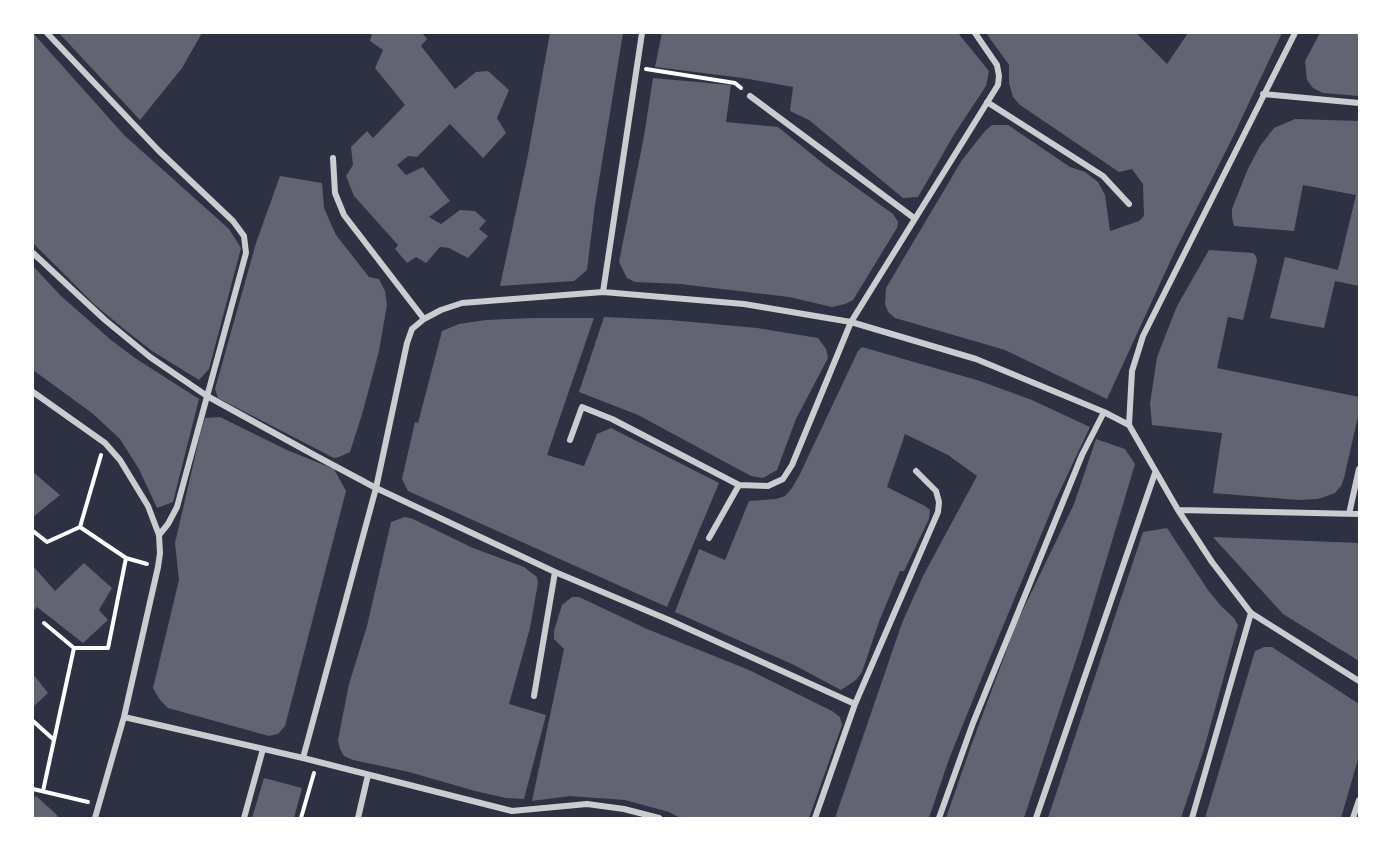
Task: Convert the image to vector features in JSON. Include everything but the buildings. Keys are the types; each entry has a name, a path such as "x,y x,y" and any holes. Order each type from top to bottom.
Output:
{"street":[{"path":"47,33 159,151 233,221 244,236 246,253 177,507 159,535"},
{"path":"603,292 642,33"},
{"path":"570,440 582,407 612,419 739,485 768,486 778,483 787,474 851,322 998,85 999,71 994,59 975,33"},
{"path":"1295,33 1143,336 1132,371 1129,425 1178,510 1212,562 1251,613 1359,681"},
{"path":"1263,94 1359,103"},
{"path":"750,96 914,218"},
{"path":"987,102 1103,176 1129,204"},
{"path":"333,158 335,193 344,215 424,319"},
{"path":"33,253 128,339 207,396 376,488 555,572 669,620 855,704"},
{"path":"303,758 376,488 403,356 412,329 441,310 462,303 603,292 744,304 851,322 976,359 1104,412 1129,425"},
{"path":"33,392 105,443 120,460 148,506 159,535 158,567 124,717 95,818"},
{"path":"939,818 973,723 1082,455 1104,412"},
{"path":"1349,514 1359,469"},
{"path":"815,818 855,704 938,512 939,502 936,490 916,471"},
{"path":"1036,818 1155,473"},
{"path":"709,538 739,485"},
{"path":"1178,510 1359,514"},
{"path":"534,696 555,572"},
{"path":"1192,818 1251,613"},
{"path":"124,717 303,758 511,815 587,804 624,809 659,818"},
{"path":"244,818 263,749"},
{"path":"358,818 368,775"},
{"path":"1353,818 1359,800"}],"path":[{"path":"637,68 735,83 750,96"},
{"path":"80,527 94,473 105,443"},
{"path":"33,531 47,542 80,527"},
{"path":"80,527 126,558 158,567"},
{"path":"44,622 74,648 108,648 126,558"},
{"path":"43,791 74,648"},
{"path":"33,721 54,740"},
{"path":"301,818 317,763"},
{"path":"33,789 99,804"}]}
